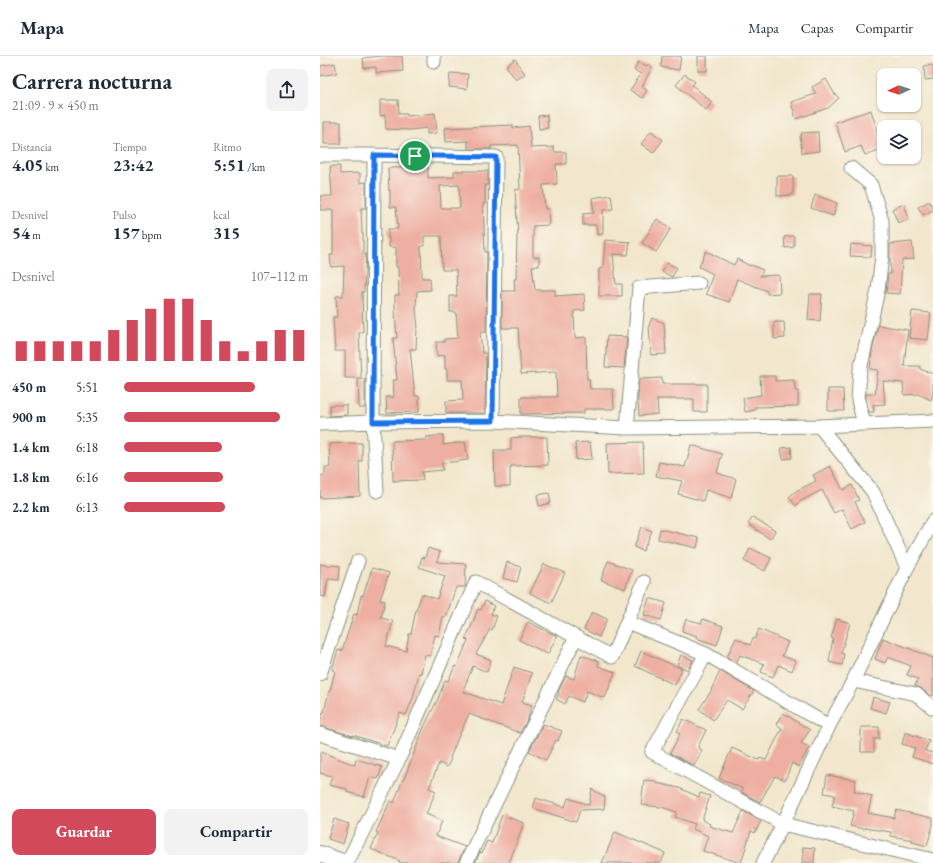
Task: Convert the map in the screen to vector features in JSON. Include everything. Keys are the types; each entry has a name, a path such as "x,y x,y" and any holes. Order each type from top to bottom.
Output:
{"street":[{"path":"320,155 496,157 493,421"},
{"path":"374,155 373,422 377,491"},
{"path":"851,168 871,185 882,221 882,256 878,290 860,370 858,400 864,424"},
{"path":"627,428 639,288 699,283"},
{"path":"320,424 493,421 627,428 819,426 933,421"},
{"path":"819,426 873,492 907,568"},
{"path":"762,863 783,824 829,726 853,681 907,568 933,521"},
{"path":"320,674 358,561"},
{"path":"320,854 346,863 399,759 476,582 612,658 644,582"},
{"path":"627,622 706,654 829,726"},
{"path":"466,863 576,637"},
{"path":"706,654 652,752 783,824 933,860"},
{"path":"853,681 916,694 933,708"},
{"path":"320,734 399,759"}],"building":[{"path":"402,56 403,71 376,73 376,67 364,68 363,58"},
{"path":"662,56 681,56 679,70 661,67"},
{"path":"698,56 707,56 707,71 698,71"},
{"path":"515,59 525,74 516,80 506,66"},
{"path":"638,62 647,66 648,64 652,67 642,87 647,90 642,98 630,90 641,74 634,70"},
{"path":"335,63 337,73 320,76 320,66"},
{"path":"933,65 933,79 925,80 924,66"},
{"path":"450,73 468,74 467,89 449,87"},
{"path":"685,74 695,82 692,85 712,102 706,110 676,85"},
{"path":"826,79 834,93 839,98 828,108 796,119 791,102 816,94 812,87"},
{"path":"380,100 398,100 399,114 407,114 407,116 435,113 437,133 427,134 427,128 410,130 386,129 385,115 380,116"},
{"path":"871,110 877,130 877,151 865,155 861,146 845,152 835,122"},
{"path":"547,115 548,128 539,129 538,116"},
{"path":"324,122 341,122 341,144 324,144"},
{"path":"513,125 513,128 529,126 531,148 554,147 554,152 566,152 566,164 556,164 557,184 543,185 545,209 548,208 549,225 533,226 533,257 539,257 539,266 532,266 535,290 555,290 555,296 584,294 585,310 574,311 575,338 586,337 587,379 589,379 590,389 613,389 614,409 584,409 584,413 521,414 521,397 557,397 556,372 521,374 518,328 502,328 502,291 515,291 514,279 516,279 518,235 515,190 520,189 518,145 491,146 491,149 468,149 468,141 446,142 445,128"},
{"path":"651,131 663,140 653,153 641,144"},
{"path":"818,132 819,151 802,153 801,133"},
{"path":"330,166 340,166 340,174 360,173 360,183 366,182 366,208 361,208 363,254 366,254 364,292 362,292 363,332 359,333 361,378 345,378 345,351 335,351 333,317 337,317 336,296 343,296 344,266 331,267 330,255 333,255 333,210 320,210 320,196 332,196"},
{"path":"428,167 428,178 454,177 454,171 488,171 488,185 485,185 485,204 483,204 485,252 487,252 486,332 480,332 482,353 486,353 485,413 446,413 446,401 463,400 462,380 447,380 445,355 437,356 436,342 444,342 444,339 458,338 456,312 450,312 450,296 457,296 456,270 442,270 441,236 424,236 424,246 421,246 422,278 430,278 431,290 417,291 416,309 418,328 416,349 410,349 415,396 419,396 419,412 387,413 386,397 394,397 393,380 397,380 393,338 397,338 395,295 399,295 398,267 396,267 396,247 389,247 388,238 388,229 398,229 396,207 390,207 388,168","holes":["459,185 460,208 441,208 440,186"]},
{"path":"777,176 793,176 793,195 777,196"},
{"path":"611,195 613,209 603,210 603,234 597,235 596,225 583,225 583,214 594,213 592,198"},
{"path":"815,195 837,203 833,216 811,208"},
{"path":"929,201 933,210 923,215 918,207"},
{"path":"904,204 909,219 898,223 892,209"},
{"path":"657,219 671,228 656,252 642,243"},
{"path":"794,236 794,247 785,248 784,237"},
{"path":"605,240 630,242 628,255 613,254 616,284 622,284 622,296 599,296 599,269 603,268"},
{"path":"912,242 914,259 902,260 900,294 886,293 888,274 891,274 890,244"},
{"path":"851,244 872,246 871,257 850,256"},
{"path":"706,251 734,265 737,259 750,266 751,265 763,270 760,276 779,275 780,293 767,294 767,291 737,279 729,302 706,294 713,274 699,267"},
{"path":"667,263 677,268 672,277 662,272"},
{"path":"810,294 822,294 820,321 808,320"},
{"path":"912,311 931,313 928,340 909,338"},
{"path":"652,318 664,323 666,354 651,355 649,325"},
{"path":"774,322 784,322 785,338 774,339"},
{"path":"878,325 908,330 904,366 920,366 920,369 933,374 933,394 931,400 918,394 904,395 903,383 883,381 885,404 873,405 874,412 869,412 866,394 875,394 878,370 870,369"},
{"path":"607,336 627,337 624,368 605,367"},
{"path":"760,376 775,376 775,381 794,380 795,391 798,391 798,406 755,407 755,410 745,412 743,398 761,395"},
{"path":"662,378 662,384 707,384 707,412 694,412 694,399 657,399 658,414 639,416 639,379"},
{"path":"358,379 365,379 365,408 359,408"},
{"path":"828,389 843,389 844,411 828,411"},
{"path":"330,405 347,405 347,415 330,416"},
{"path":"443,435 443,445 465,442 468,460 442,463 443,470 422,472 423,480 393,481 392,441 426,440 426,437"},
{"path":"547,437 548,465 511,466 510,486 495,486 494,450 511,450 511,438"},
{"path":"590,442 592,459 576,460 575,443"},
{"path":"643,442 644,473 608,474 607,443"},
{"path":"362,443 362,461 359,461 360,496 320,498 320,476 325,475 325,467 330,467 329,444"},
{"path":"691,445 722,454 717,473 736,479 731,498 706,490 703,501 678,494 682,481 656,476 659,462 685,467"},
{"path":"791,447 792,458 783,459 781,448"},
{"path":"830,466 843,490 852,485 859,500 855,502 865,522 852,529 842,509 834,513 822,490 799,502 796,506 789,497 796,491 816,481 813,475"},
{"path":"549,493 551,503 539,506 537,495"},
{"path":"753,517 775,531 770,539 748,524"},
{"path":"642,527 652,531 643,551 634,547"},
{"path":"660,529 699,538 697,548 658,539"},
{"path":"428,548 440,552 437,562 466,564 465,587 456,587 446,617 443,616 439,636 435,635 430,656 425,655 421,673 419,673 413,698 406,715 400,713 387,746 320,726 320,721 324,712 335,671 332,670 338,650 342,651 354,614 357,615 361,595 363,596 372,568 389,573 380,600 385,601 381,618 393,621 386,646 406,651 409,634 411,634 416,610 422,594 437,599 445,576 419,567 422,557 425,558"},
{"path":"750,548 771,558 765,571 744,561"},
{"path":"608,561 632,570 625,589 601,580"},
{"path":"507,562 521,567 517,582 503,578"},
{"path":"320,564 340,566 339,580 328,579 325,597 320,596"},
{"path":"544,564 565,573 551,603 530,593"},
{"path":"649,598 666,603 661,620 644,615"},
{"path":"485,601 494,606 491,614 497,616 492,630 490,629 476,654 491,660 487,672 473,666 464,688 464,692 501,705 514,667 532,673 522,702 532,705 528,718 520,733 469,714 447,767 439,763 429,788 436,791 426,814 442,821 436,836 465,847 458,863 399,863 400,861 371,849 378,833 376,832 390,801 394,803 424,727 438,699 445,680 448,681 455,666 457,667 468,640 465,639 478,609 481,610"},
{"path":"592,612 607,619 599,637 584,629"},
{"path":"686,619 701,623 703,619 723,626 717,645 696,638 697,636 682,631"},
{"path":"837,619 850,623 841,653 844,654 842,665 829,662 833,638 831,638"},
{"path":"528,622 557,636 548,654 519,640"},
{"path":"759,629 788,642 782,656 796,661 792,671 778,665 773,677 761,672 764,664 740,655 736,663 727,657 736,638 750,645 753,638 755,639"},
{"path":"883,638 933,658 933,696 915,686 918,679 907,675 911,666 888,657 885,663 875,659"},
{"path":"641,651 682,669 675,685 635,666"},
{"path":"581,655 599,661 598,666 615,672 605,698 587,691 583,702 569,696 565,704 556,699 559,693 558,692 566,676 574,679"},
{"path":"681,655 693,660 688,670 677,665"},
{"path":"720,671 754,691 742,709 727,700 713,720 699,709 712,690"},
{"path":"873,697 890,702 886,713 870,708"},
{"path":"783,713 810,730 801,743 809,747 799,767 792,763 785,780 775,776 760,802 741,792 743,789 719,778 732,748 759,760 760,758 766,760 782,728 776,724"},
{"path":"683,719 706,730 698,747 702,750 694,766 670,753 680,734 677,732"},
{"path":"543,724 562,731 558,741 556,740 546,760 529,751"},
{"path":"861,727 879,727 879,739 874,739 874,752 861,752"},
{"path":"905,732 929,741 925,751 933,753 933,764 912,757 915,748 902,744"},
{"path":"320,752 329,754 355,765 356,759 382,767 378,779 370,777 364,797 347,792 347,789 329,785 332,776 320,773"},
{"path":"827,775 856,780 854,791 872,796 868,813 894,818 896,810 933,818 933,824 927,846 912,842 913,840 891,836 891,832 850,826 854,811 832,806 835,795 824,793"},
{"path":"644,780 656,781 656,783 679,788 699,797 700,793 710,796 702,820 710,824 709,826 733,833 743,811 761,821 755,833 751,831 741,863 703,851 708,836 693,829 695,824 675,817 677,812 661,807 641,805"},
{"path":"592,789 605,797 604,809 580,810 576,822 533,808 536,798 565,807 568,798 589,805"},
{"path":"502,815 524,823 509,863 475,863 480,852 482,853 487,841 492,843"},
{"path":"334,819 349,824 343,844 328,839"},
{"path":"615,832 665,853 661,863 602,863"},
{"path":"803,847 815,848 814,863 802,863"}],"route":[{"path":"374,155 415,156 496,157 493,421 373,422 374,155"}]}
